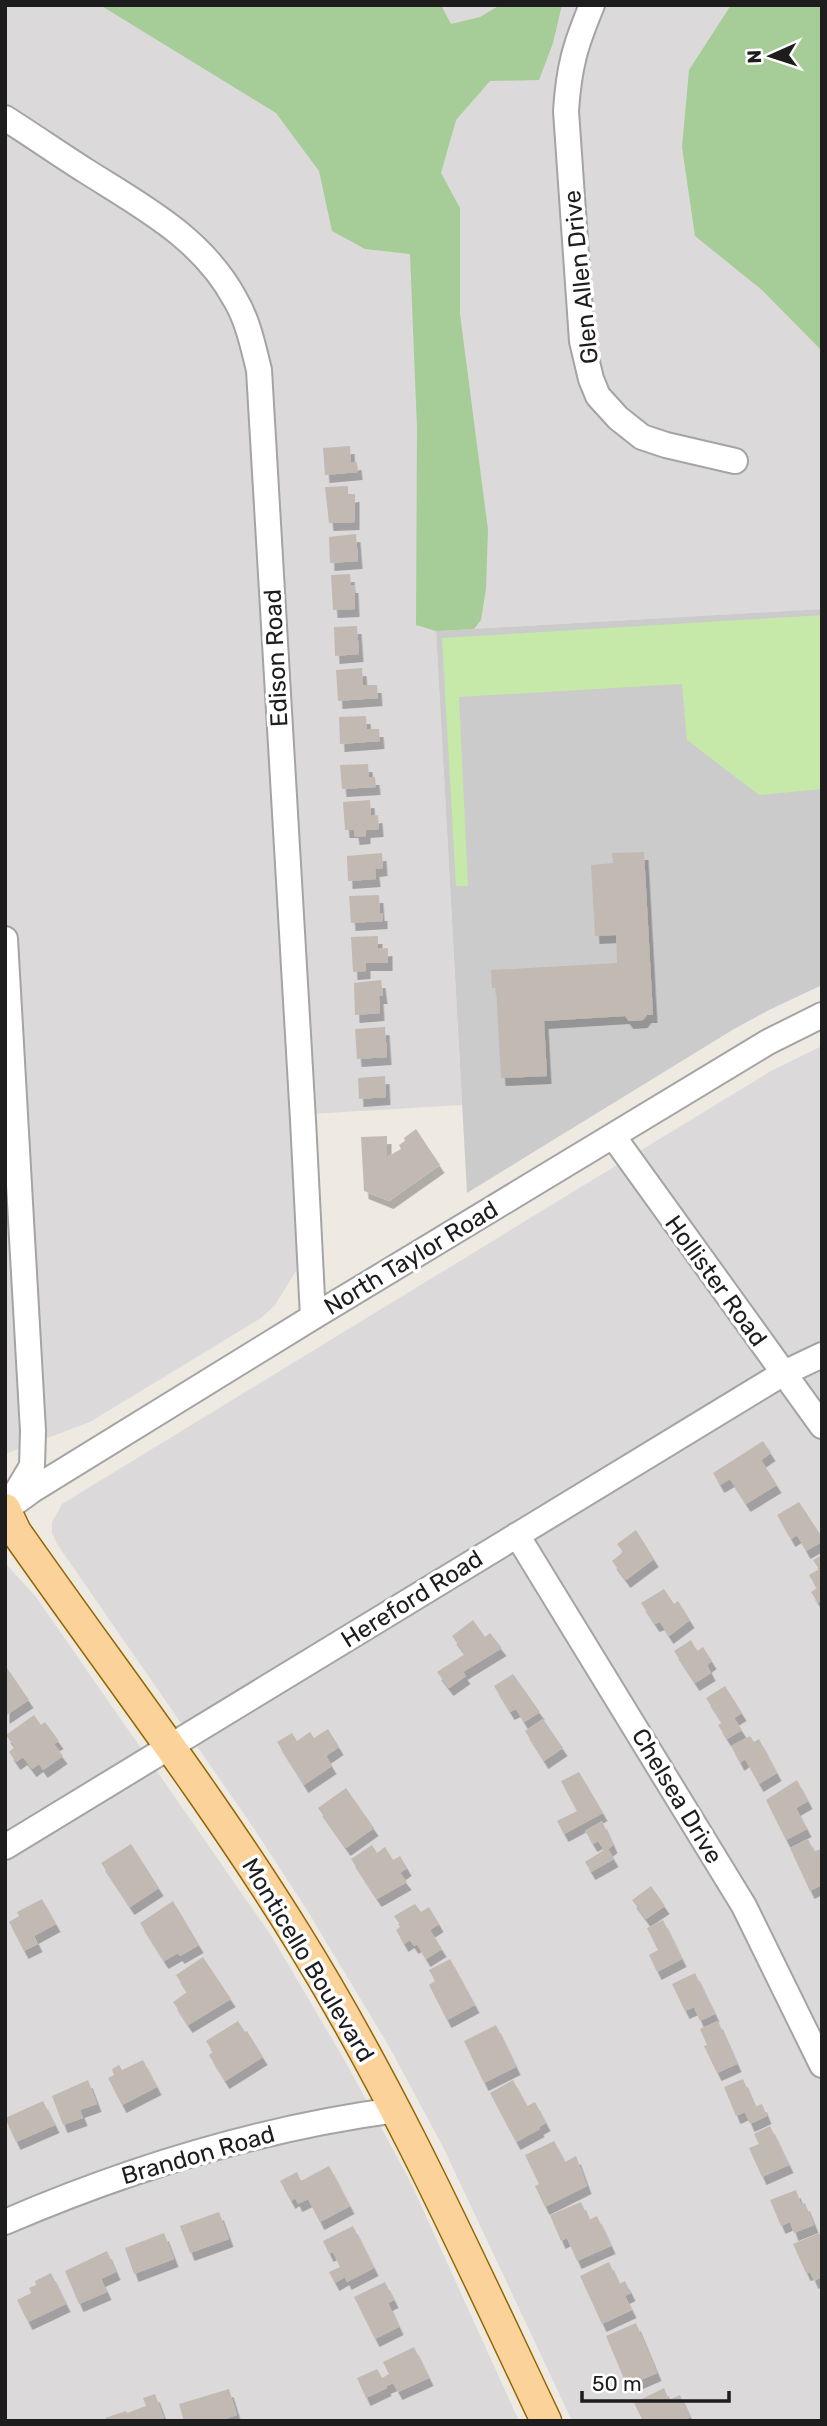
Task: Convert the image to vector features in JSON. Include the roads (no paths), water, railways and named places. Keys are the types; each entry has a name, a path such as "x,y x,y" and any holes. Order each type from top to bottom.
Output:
{"main road":[{"name":"Monticello Boulevard","path":"8,1517 230,1832 298,1938 396,2110 546,2421"}],"street":[{"name":"Glen Allen Drive","path":"592,5 577,41 568,73 566,110 582,341 591,379 598,396 618,418 642,437 735,461"},
{"name":"Edison Road","path":"5,118 175,228 212,264 236,299 253,345 260,384 313,1317"},
{"path":"5,939 10,1120 33,1430 32,1466 8,1517"},
{"name":"North Taylor Road","path":"8,1517 34,1489 768,1042 822,1015"},
{"name":"Hollister Road","path":"612,1136 822,1426"},
{"name":"Hereford Road","path":"5,1847 782,1374 822,1355"},
{"name":"Chelsea Drive","path":"517,1535 744,1906 822,2065"},
{"name":"Brandon Road","path":"5,2222 108,2180 169,2160 245,2139 345,2117 396,2110"}]}
